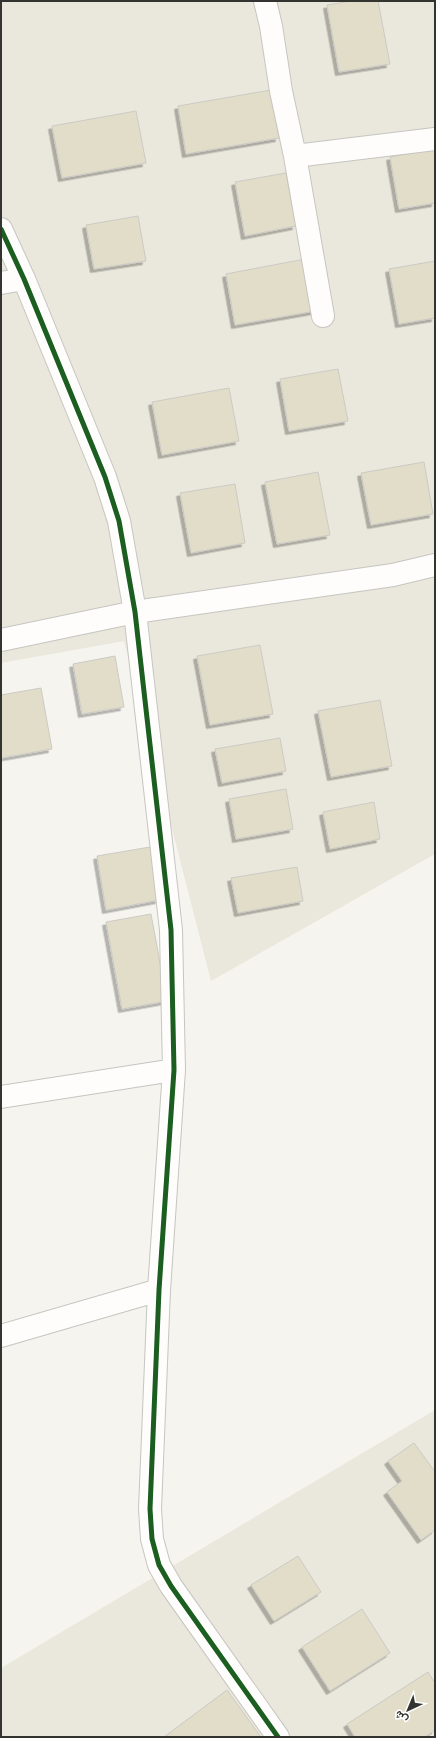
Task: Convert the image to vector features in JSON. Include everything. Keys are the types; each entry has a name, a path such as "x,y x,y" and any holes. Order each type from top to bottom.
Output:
{"street":[{"path":"265,1 281,91 295,156 323,316"},
{"path":"295,156 435,139"},
{"path":"1,229 24,279 105,477 119,521 135,612 171,930 174,1070 159,1290 150,1509 152,1539 159,1565 171,1586 278,1737"},
{"path":"1,283 24,279"},
{"path":"1,640 135,612 393,575 435,565"},
{"path":"1,1097 174,1070"},
{"path":"1,1336 159,1290"}],"shaded area":[{"path":"1,1 435,1 435,854 211,981 124,641 1,663"},
{"path":"435,1410 435,1737 1,1737 1,1668"}],"building":[{"path":"351,1 378,1 390,64 339,72 327,5"},
{"path":"271,90 279,138 186,154 178,106"},
{"path":"136,111 146,163 62,178 52,126"},
{"path":"435,149 435,203 399,209 390,157"},
{"path":"286,173 296,226 245,236 235,182"},
{"path":"138,216 146,261 94,269 86,225"},
{"path":"305,259 315,311 235,325 226,274"},
{"path":"435,261 435,318 399,324 389,269"},
{"path":"338,369 348,421 289,431 280,379"},
{"path":"229,388 239,441 162,455 152,402"},
{"path":"424,462 433,514 371,525 361,473"},
{"path":"318,472 330,535 277,544 265,482"},
{"path":"235,484 245,543 191,553 180,493"},
{"path":"260,645 273,714 210,725 197,656"},
{"path":"115,656 124,707 82,714 73,664"},
{"path":"41,688 52,749 1,758 1,695"},
{"path":"380,700 392,766 331,777 318,711"},
{"path":"280,738 286,771 222,783 215,749"},
{"path":"286,789 293,829 236,839 229,799"},
{"path":"374,802 380,839 330,849 323,812"},
{"path":"150,847 159,900 106,910 97,856"},
{"path":"297,867 303,901 238,913 231,878"},
{"path":"151,914 167,1001 122,1009 106,922"},
{"path":"414,1443 435,1472 435,1530 421,1540 387,1492 402,1481 388,1461"},
{"path":"298,1556 321,1592 274,1621 251,1585"},
{"path":"362,1609 390,1653 330,1691 302,1647"},
{"path":"428,1672 435,1683 435,1730 425,1737 355,1737 347,1724"},
{"path":"227,1690 261,1737 164,1737"}],"cycle path":[{"path":"1,229 24,279 105,477 119,521 135,612 171,930 174,1070 159,1290 150,1509 152,1539 159,1565 171,1586 278,1737"}]}
